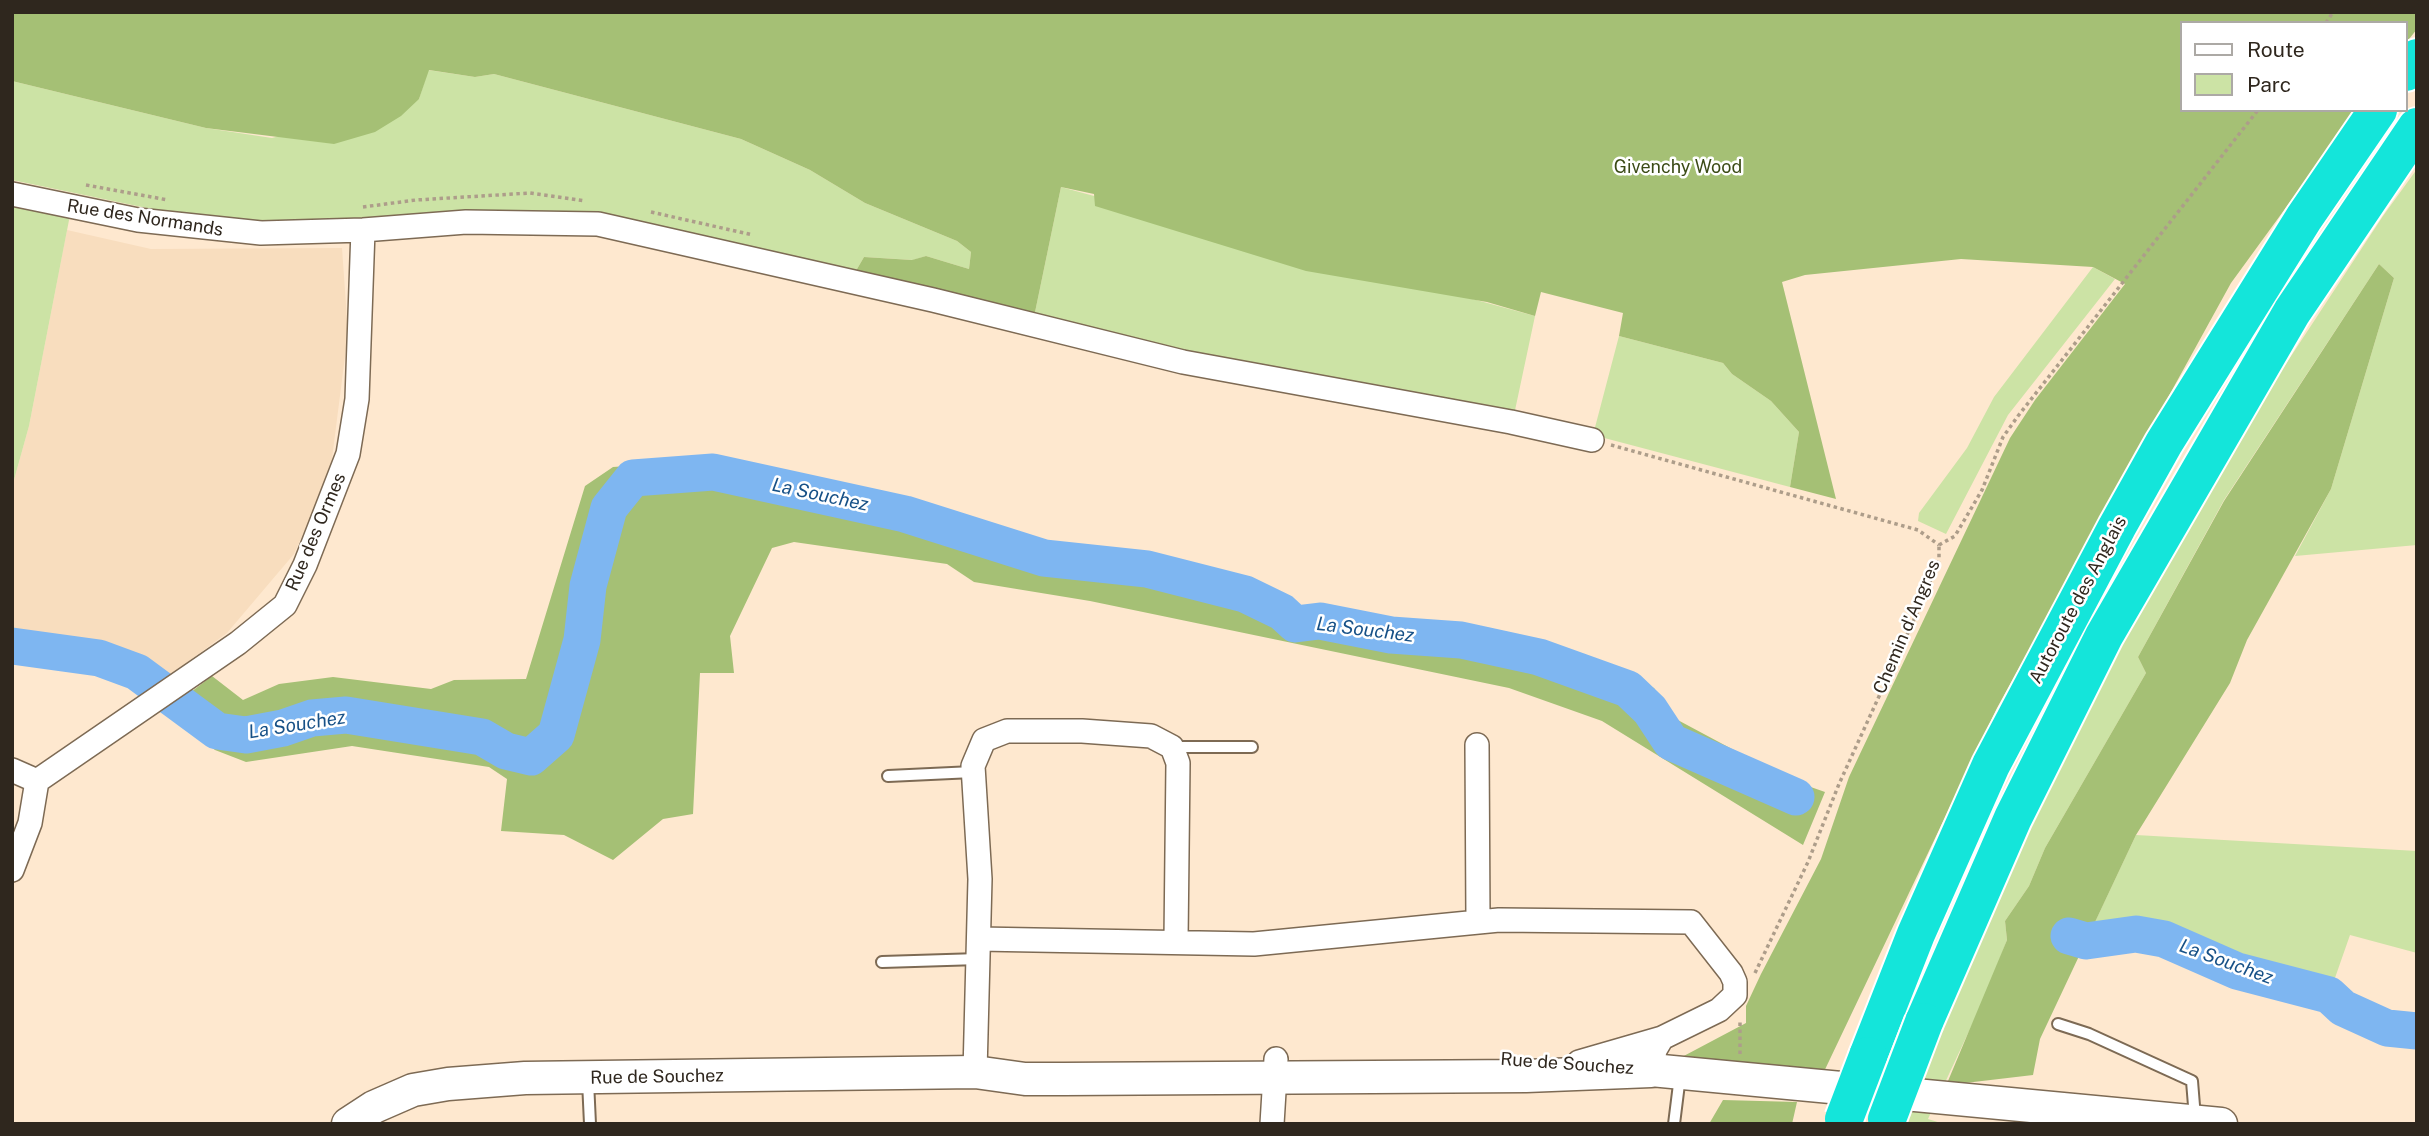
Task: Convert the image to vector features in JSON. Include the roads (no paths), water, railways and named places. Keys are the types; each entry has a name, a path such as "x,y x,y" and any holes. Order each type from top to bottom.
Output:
{"highway":[{"name":"Autoroute des Anglais","path":"1842,1121 1916,934 1991,765 2117,527 2164,443 2304,218 2377,112"},
{"path":"1886,1121 1924,1021 2008,829 2104,636 2292,312 2417,127"}],"main road":[{"name":"Rue de Souchez","path":"1276,1067 1532,1058 1666,1072"},
{"name":"Rue de Souchez","path":"348,1124 374,1107 413,1090 525,1078 975,1072 1023,1063 1276,1067 1526,1076 1666,1072"},
{"path":"1666,1072 1947,1098 2027,1111 2208,1122"}],"street":[{"name":"Rue des Normands","path":"12,194 189,228 261,233 363,230 466,222 598,224 933,300 1183,362 1485,417 1592,440"},
{"name":"Rue des Ormes","path":"37,780 238,643 285,605 305,565 348,454 357,399 363,230"},
{"path":"975,1072 980,879 973,772 984,740 1007,731 1082,731 1152,736 1172,747 1178,763 1175,940"},
{"path":"1477,745 1478,921"},
{"path":"12,770 37,780 30,823 12,870"},
{"path":"979,949 1175,940 1254,944 1478,921 1691,922 1745,978 1728,1003 1662,1038 1579,1062"},
{"path":"1662,1038 1655,1050 1666,1072"},
{"path":"1272,1124 1276,1067"}],"lane":[{"path":"1172,747 1252,747"},
{"path":"888,776 973,772"},
{"path":"882,962 979,949"},
{"path":"2059,1024 2089,1034 2192,1081 2208,1122"},
{"path":"1666,1072 1674,1124"},
{"path":"588,1078 590,1124"}],"waterway":[{"name":"La Souchez","path":"12,646 99,658 137,672 217,731 246,735 283,728 312,718 346,715 482,737 506,751 531,757 556,735 582,640 588,586 609,508 633,478 713,472 905,514 1044,558 1147,569 1245,594 1282,612 1295,624 1320,621 1391,635 1461,640 1539,657 1628,689 1650,710 1671,742 1796,797"},
{"name":"La Souchez","path":"2069,936 2086,941 2136,934 2164,939 2237,971 2329,995 2343,1008 2387,1028 2417,1031"}],"park label":[{"name":"Givenchy Wood","path":"1678,167"}]}
